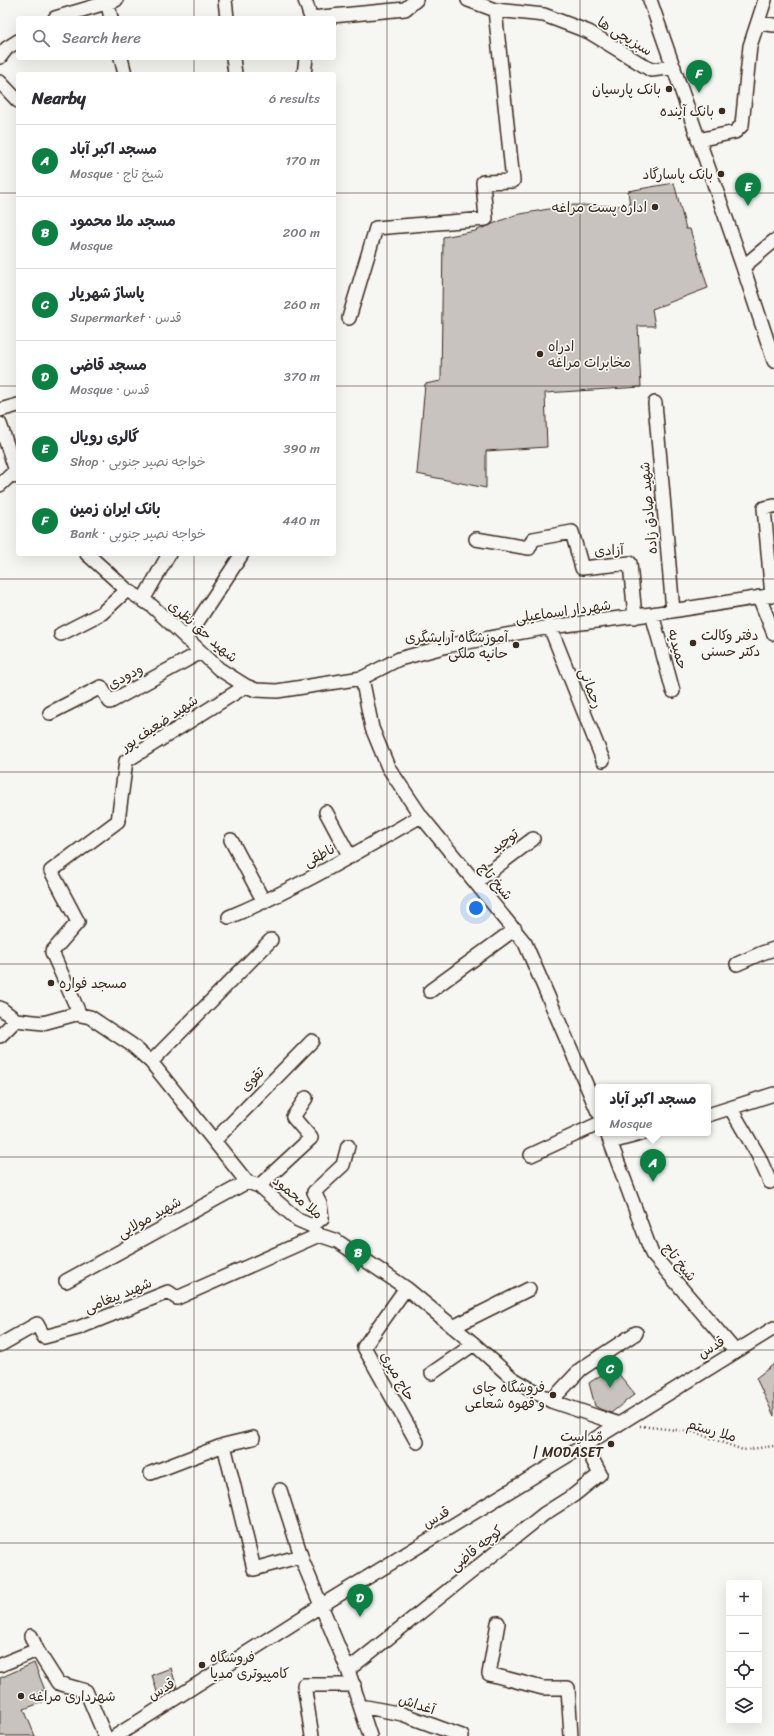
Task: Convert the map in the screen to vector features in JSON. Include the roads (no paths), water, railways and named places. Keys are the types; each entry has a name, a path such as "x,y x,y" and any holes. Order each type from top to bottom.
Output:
{"street":[{"path":"224,0 227,16"},
{"path":"305,0 310,16"},
{"path":"332,16 405,9 416,0"},
{"name":"سبزیچی ها","path":"468,0 496,10 544,15 589,32 652,70 674,67"},
{"path":"650,0 743,267 774,361"},
{"path":"698,140 735,132 742,125 750,46 765,0"},
{"path":"62,16 111,1 111,16"},
{"path":"349,318 376,228 486,219 483,182 513,180 496,10"},
{"path":"758,23 774,25"},
{"path":"0,57 7,48 16,42"},
{"path":"122,60 124,72"},
{"path":"233,60 235,72"},
{"path":"304,72 306,60"},
{"path":"0,82 16,99"},
{"path":"743,267 774,241"},
{"name":"شهید صادق زاده","path":"655,402 673,610"},
{"path":"0,410 16,406"},
{"path":"0,424 16,474 0,485"},
{"path":"774,506 764,508 769,596 774,634"},
{"name":"آزادی","path":"476,539 529,548 533,539 572,532 582,568 630,563 635,617"},
{"name":"شهید حق نظری","path":"88,556 127,590 143,600 219,669 246,686 256,690 277,691 362,678"},
{"path":"143,600 168,556"},
{"path":"186,639 241,556"},
{"path":"61,634 102,613 127,590"},
{"name":"شهردار اسماعیلی","path":"362,678 399,659 451,645 550,627 635,617 769,596"},
{"name":"حمیدیه","path":"652,614 673,691"},
{"name":"رحمانی","path":"550,627 603,760"},
{"name":"ودودی","path":"50,713 101,687 110,702 201,652"},
{"name":"شیخ تاج","path":"362,678 372,728 386,760 421,816 525,943 595,1105"},
{"name":"شهید ضعیف پور","path":"80,1015 52,952 78,922 51,870 118,821 126,761 246,686"},
{"path":"326,812 350,857"},
{"name":"ناطقی","path":"229,917 264,902 350,857 421,816"},
{"name":"توحید","path":"476,882 533,839"},
{"path":"231,840 264,902"},
{"path":"430,991 515,929"},
{"path":"151,1062 271,940"},
{"path":"737,964 774,949"},
{"path":"0,1008 16,1020 43,1023 76,1014 80,1015"},
{"name":"ملا محمود","path":"80,1015 90,1017 132,1045 151,1062 183,1104 253,1184 298,1220 315,1231 338,1240 406,1288 474,1344 512,1378 551,1401 620,1424"},
{"path":"0,1036 16,1020"},
{"name":"تقوی","path":"215,1140 312,1041"},
{"path":"711,1114 774,1094"},
{"name":"شهید مولایی","path":"66,1281 253,1184 311,1138 293,1117 306,1098"},
{"path":"731,1109 758,1155 770,1182"},
{"path":"531,1155 595,1125"},
{"path":"609,1138 623,1136"},
{"name":"شیخ تاج","path":"609,1138 652,1254 736,1351"},
{"path":"315,1231 322,1218 320,1204 314,1192 343,1165 348,1146"},
{"name":"شهید پیغامی","path":"0,1345 37,1324 44,1337 78,1328 168,1292 177,1298 315,1231"},
{"name":"حاج میری","path":"406,1288 364,1347 417,1442"},
{"path":"453,1327 529,1289"},
{"name":"قدس","path":"116,1736 322,1605 620,1424 774,1328"},
{"path":"551,1401 581,1369 636,1333"},
{"path":"432,1373 474,1344"},
{"path":"151,1473 224,1445 253,1438"},
{"path":"224,1445 254,1569 301,1556"},
{"name":"کوچه قاضی","path":"348,1670 544,1514 574,1495 600,1474 585,1445"},
{"path":"280,1490 301,1556 354,1685 370,1736"},
{"path":"498,1623 488,1674 543,1688 568,1688 571,1736"},
{"path":"31,1636 37,1650 58,1683 86,1691 105,1736"},
{"path":"0,1665 37,1650"},
{"path":"312,1736 304,1685 354,1685"},
{"name":"آغداش","path":"361,1706 402,1714 462,1736"}],"place":[{"name":"بانک پارسیان","path":"669,89"},
{"name":"بانک ایران زمین","path":"699,93"},
{"name":"بانک آینده","path":"722,111"},
{"name":"بانک پاسارگاد","path":"721,174"},
{"name":"گالری رویال","path":"748,206"},
{"name":"اداره پست مراغه","path":"655,207"},
{"name":"ادراه مخابرات مراغه","path":"540,354"},
{"name":"دفتر وکالت دکتر حسنی","path":"693,643"},
{"name":"آموزشگاه آرایشگری حانیه ملکی","path":"516,645"},
{"name":"مسجد فواره","path":"51,983"},
{"name":"مسجد اکبر آباد","path":"653,1182"},
{"name":"مسجد ملا محمود","path":"358,1272"},
{"name":"پاساژ شهریار","path":"610,1388"},
{"name":"فروشگاه چای و قهوه شعاعی","path":"553,1395"},
{"name":"مٌداسِت | MODASET","path":"611,1444"},
{"name":"مسجد قاضی","path":"360,1617"},
{"name":"فروشگاه کامپیوتری مدیا","path":"202,1665"},
{"name":"شهرداری مراغه","path":"21,1696"}]}
